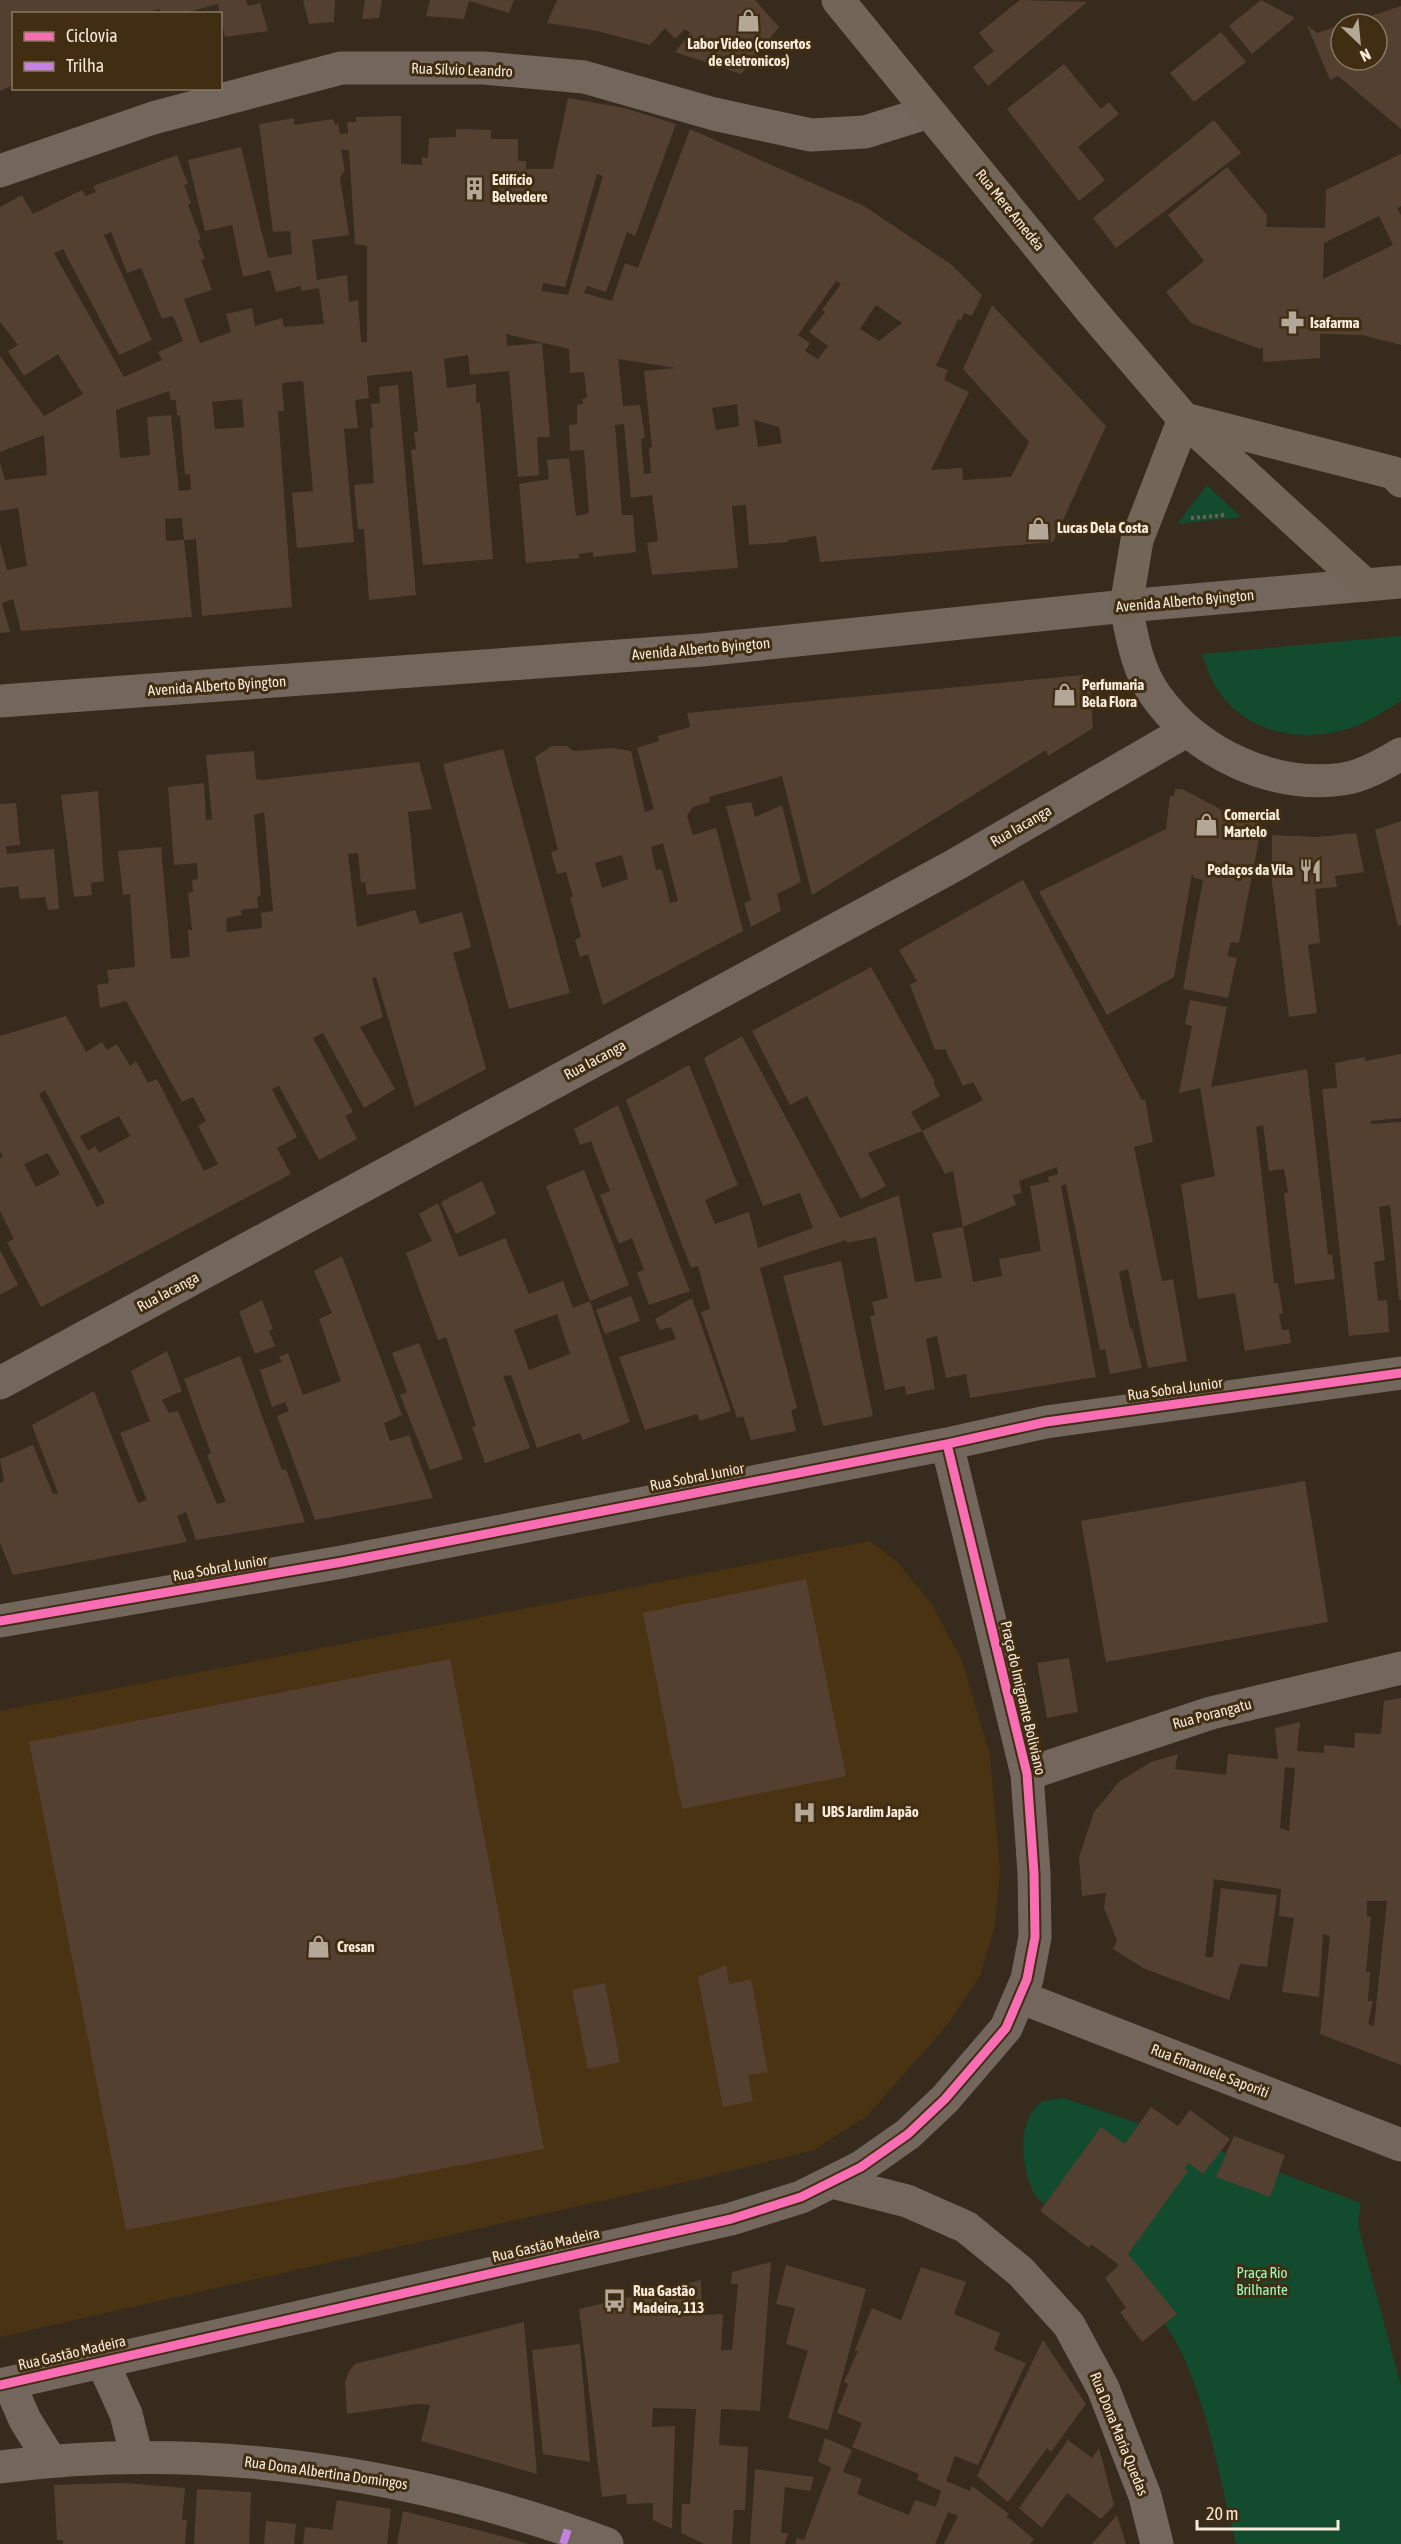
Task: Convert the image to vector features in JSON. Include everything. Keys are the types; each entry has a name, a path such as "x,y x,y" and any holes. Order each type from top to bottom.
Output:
{"main road":[{"name":"Rua Mere Amedéa","path":"838,0 1184,419 1365,585"},
{"path":"1126,606 1137,540 1184,419 1399,473"},
{"name":"Avenida Alberto Byington","path":"1365,585 1401,582"}],"street":[{"name":"Rua Sílvio Leandro","path":"0,171 153,118 341,68 483,68 584,77 714,114 811,135 865,132 929,112"},
{"name":"Avenida Alberto Byington","path":"0,701 702,650 1126,606 1365,585"},
{"path":"1126,606 1140,663 1155,695 1186,731 1240,766 1305,780 1344,779 1370,771 1401,754"},
{"name":"Rua Iacanga","path":"0,1383 952,866 1186,731"},
{"name":"Rua Sobral Junior","path":"0,1621 342,1562 947,1444 1046,1422 1401,1372"},
{"name":"Praça do Imigrante Boliviano","path":"947,1444 1027,1773 1034,1873 1035,1937 1027,1979 1020,1997"},
{"name":"Rua Porangatu","path":"1027,1773 1211,1713 1401,1668"},
{"name":"Rua Emanuele Saporiti","path":"1020,1997 1401,2145"},
{"name":"Rua Gastão Madeira","path":"5,2384 731,2219 801,2197 861,2168 908,2134 945,2099 1006,2028 1020,1997"},
{"name":"Rua Dona Maria Quedas","path":"832,2182 908,2201 966,2228 1021,2272 1069,2325 1103,2388 1145,2496 1157,2544"},
{"path":"102,2361 126,2414 137,2458"},
{"path":"5,2384 50,2460"},
{"name":"Rua Dona Albertina Domingos","path":"0,2467 50,2460 137,2458 267,2462 416,2485 565,2537 607,2544"}],"path":[{"path":"1187,519 1232,514"}],"shaded area":[{"name":"Cresan","path":"870,1541 897,1562 931,1603 962,1660 990,1755 1000,1869 995,1926 980,1976 947,2025 867,2116 814,2150 685,2182 0,2337 0,1711"}],"green space":[{"path":"1207,485 1241,517 1177,524"},
{"path":"1401,636 1401,701 1361,724 1341,731 1320,734 1299,735 1279,732 1242,715 1227,702 1214,684 1202,654"},
{"name":"Praça Rio Brilhante","path":"1064,2098 1235,2156 1361,2203 1358,2222 1361,2237 1401,2386 1401,2544 1236,2544 1214,2448 1192,2378 1177,2343 1153,2307 1107,2253 1073,2223 1040,2200 1035,2195 1028,2179 1023,2142 1028,2119 1043,2101"}],"building":[{"path":"0,0 246,0 248,6 260,3 268,31 225,37 222,12 220,12 218,4 188,12 160,12 159,9 149,12 12,12 12,86 0,91"},
{"path":"303,0 335,0 334,22 309,24"},
{"path":"365,0 382,0 379,18 362,19"},
{"path":"430,0 514,0 509,13 469,1 464,19 426,16"},
{"path":"557,0 755,0 779,27 741,74 675,52 690,33 685,29 675,39 665,28 650,45 597,31 547,23"},
{"path":"1020,0 1087,2 988,86 973,67 994,51 979,33"},
{"path":"1261,0 1295,18 1252,54 1229,26"},
{"path":"1401,6 1401,129 1338,76 1330,80 1307,25 1317,33 1329,29 1329,72 1389,72 1389,12 1383,12"},
{"path":"1221,32 1246,62 1194,102 1170,73"},
{"path":"1064,64 1101,109 1109,102 1119,114 1078,147 1105,180 1079,201 1007,109"},
{"path":"568,98 624,108 676,124 635,236 627,232 606,292 587,286 584,293 612,301 625,263 638,268 690,129 864,206 952,265 982,295 972,316 964,313 961,320 958,319 936,366 948,370 944,380 969,392 931,470 962,468 963,480 1011,477 1029,442 963,369 992,305 1106,426 1053,542 820,562 816,536 788,540 788,542 749,545 746,505 732,506 738,568 652,575 647,543 658,541 652,495 631,498 624,424 615,425 622,515 633,515 636,552 593,557 593,552 579,554 579,558 526,563 519,484 549,479 547,460 569,458 576,516 589,513 584,450 570,451 569,425 577,424 577,405 583,404 582,399 587,398 584,372 570,373 569,349 506,334 507,346 542,343 550,437 537,437 539,475 518,477 509,371 470,375 468,355 444,359 447,388 476,384 476,403 480,402 493,559 423,565 411,450 416,449 414,432 418,431 412,371 367,376 369,398 355,400 358,428 344,429 354,542 297,548 292,493 313,491 303,381 282,383 284,411 278,411 292,607 202,616 196,539 184,540 192,617 21,631 13,599 2,603 10,632 0,633 0,543 7,570 27,566 18,508 0,511 0,463 5,480 47,475 44,435 0,452 0,356 44,416 83,394 58,354 24,376 8,351 18,345 0,322 0,207 22,195 33,214 82,190 86,196 96,192 93,186 177,155 188,184 184,185 191,203 188,205 201,239 198,241 205,259 201,260 212,290 184,299 200,343 231,332 226,314 252,308 255,326 282,318 284,327 324,324 319,288 301,291 301,286 276,292 270,270 243,277 232,225 205,231 188,160 241,147 268,258 292,254 290,231 273,232 259,124 294,118 294,125 333,119 335,125 338,124 340,134 348,133 347,122 356,122 356,117 401,116 401,164 422,165 422,157 428,158 429,138 456,137 456,129 491,130 491,139 518,139 518,161 526,161 526,169 553,169","holes":["341,150 349,150 355,244 367,246 367,342 361,342 358,300 349,302 347,275 317,280 312,240 349,235 340,178 345,170","597,174 603,176 568,295 542,291 543,283 565,287","111,232 127,273 141,268 162,319 173,316 183,341 158,352 162,360 124,377 54,253 63,249 119,355 152,340 104,235","836,281 841,284 822,310 825,312 809,332 828,346 818,359 805,351 810,343 798,335","876,305 902,323 879,341 860,329","618,359 676,368 644,371 652,447 649,448 651,473 644,474 641,439 645,438 640,405 623,406","169,391 171,400 176,400 177,415 180,416 185,475 190,474 191,490 179,491 171,415 147,417 150,455 120,458 116,410","242,399 244,427 215,429 212,402","737,404 739,426 716,430 712,408","754,420 779,427 782,443 758,447","182,518 184,540 166,541 165,519"]},
{"path":"1214,120 1241,153 1116,248 1093,218"},
{"path":"1401,154 1401,206 1397,208 1401,215 1401,345 1362,335 1320,334 1320,358 1263,362 1263,347 1260,349 1191,323 1166,292 1204,261 1168,215 1227,167 1267,215 1266,227 1325,228 1326,190","holes":["1379,216 1393,245 1323,279 1324,243"]},
{"path":"398,385 416,595 369,600 364,529 358,529 354,485 374,483 370,428 373,428 371,404 380,403 379,387"},
{"path":"1082,675 1090,680 1093,728 1048,756 1046,750 812,895 782,776 709,797 710,802 693,807 687,816 693,835 716,828 743,931 603,1005 588,954 580,957 575,940 581,937 570,897 573,897 566,872 557,874 551,852 558,850 535,757 552,746 567,746 573,751 612,748 631,751 645,812 654,809 637,748 659,741 658,736 690,727 687,713","holes":["663,843 678,901 670,903 662,869 656,870 651,847","622,855 628,879 602,888 595,863"]},
{"path":"503,749 570,993 509,1009 443,764"},
{"path":"254,751 256,779 262,780 419,762 432,809 408,812 416,889 367,895 365,882 361,883 358,853 348,854 357,927 415,910 420,924 462,912 471,947 453,953 486,1069 415,1107 376,977 372,978 383,1017 360,1027 395,1089 364,1108 323,1033 313,1038 353,1112 345,1116 357,1139 319,1160 279,1086 272,1089 297,1137 277,1148 291,1174 41,1307 7,1242 14,1239 0,1211 0,1158 3,1157 0,1151 0,1036 66,1016 86,1052 102,1042 107,1050 117,1044 130,1066 136,1061 148,1083 157,1079 204,1171 218,1164 198,1126 206,1121 193,1097 182,1102 126,1001 100,1008 97,985 109,983 107,970 135,967 130,894 123,895 118,851 161,847 171,959 190,957 188,930 192,930 188,893 193,892 192,880 198,879 197,863 174,865 168,787 204,783 206,820 212,819 206,755","holes":["264,812 273,911 261,913 262,928 227,932 226,918 242,915 241,910 258,908 257,897 261,895 254,815","45,1090 105,1203 97,1207 39,1094","119,1116 130,1136 99,1153 95,1146 88,1151 80,1136","48,1153 60,1174 36,1187 24,1164"]},
{"path":"1175,789 1182,789 1224,811 1262,824 1239,943 1231,942 1227,956 1237,958 1228,998 1183,989 1203,880 1194,878 1192,874 1174,977 1107,1015 1039,892 1166,829 1170,796 1174,796"},
{"path":"98,791 104,881 91,883 92,895 74,897 61,795"},
{"path":"751,802 755,817 782,805 801,882 777,894 781,911 751,927 744,903 751,900 726,806"},
{"path":"16,803 20,845 6,846 7,854 54,849 59,909 48,910 45,897 20,899 18,886 0,888 0,804"},
{"path":"1401,821 1401,925 1398,926 1375,830"},
{"path":"1356,833 1364,872 1335,876 1337,887 1315,889 1320,943 1308,945 1317,1013 1289,1017 1272,882 1272,835 1318,837"},
{"path":"1023,880 1142,1100 1145,1099 1153,1142 1134,1147 1162,1281 1173,1279 1187,1361 1148,1368 1128,1269 1119,1272 1130,1329 1132,1328 1142,1368 1110,1374 1105,1349 1100,1350 1066,1184 1061,1186 1096,1377 970,1398 966,1374 946,1378 937,1336 926,1339 935,1389 906,1395 905,1386 885,1390 870,1316 875,1315 872,1302 888,1298 876,1237 847,1243 846,1240 760,1268 797,1408 791,1410 796,1431 751,1440 743,1416 737,1418 701,1312 710,1309 698,1266 691,1268 626,1100 689,1065 738,1185 705,1200 715,1224 749,1212 758,1248 813,1228 800,1193 763,1206 704,1058 742,1036 840,1218 899,1195 915,1282 942,1278 932,1233 963,1227 953,1171 945,1174 922,1131 983,1100 973,1082 963,1086 945,1049 935,1050 910,985 917,981 899,950","holes":["1057,1167 1058,1174 1048,1177 1049,1182 1030,1186 1041,1251 999,1259 1002,1276 973,1282 963,1227 1016,1205 1013,1195 1022,1193 1019,1181"]},
{"path":"871,967 935,1082 933,1082 940,1096 911,1112 922,1131 868,1153 886,1186 861,1199 807,1096 790,1105 752,1031"},
{"path":"1190,1000 1227,1007 1211,1087 1307,1069 1328,1255 1332,1254 1335,1279 1295,1284 1284,1194 1288,1192 1284,1169 1269,1171 1263,1125 1256,1127 1274,1283 1278,1283 1283,1313 1279,1315 1282,1330 1289,1330 1291,1343 1245,1351 1235,1293 1198,1299 1181,1184 1215,1176 1200,1088 1179,1093 1192,1026 1185,1024"},
{"path":"1401,1054 1401,1118 1371,1121 1371,1124 1401,1122 1401,1300 1399,1300 1390,1205 1379,1207 1385,1260 1374,1262 1378,1301 1387,1300 1389,1332 1349,1336 1322,1089 1337,1088 1335,1063 1365,1057 1365,1061"},
{"path":"618,1105 690,1291 649,1305 637,1272 644,1270 632,1238 619,1244 600,1195 610,1191 591,1141 580,1145 574,1129"},
{"path":"584,1170 629,1285 590,1301 546,1186"},
{"path":"482,1181 496,1214 456,1234 441,1202"},
{"path":"438,1203 459,1257 505,1238 529,1294 563,1281 573,1308 590,1301 630,1422 583,1440 580,1433 537,1448 511,1375 503,1376 530,1448 485,1463 472,1427 476,1426 446,1337 438,1340 406,1253 432,1241 419,1214","holes":["557,1314 570,1354 529,1370 514,1330"]},
{"path":"0,1250 18,1285 0,1295"},
{"path":"342,1256 402,1415 384,1423 390,1441 409,1435 433,1498 315,1520 277,1416 289,1411 285,1402 272,1407 260,1370 282,1362 279,1357 288,1353 303,1395 341,1381 319,1319 332,1313 314,1271"},
{"path":"841,1261 873,1416 823,1426 783,1276"},
{"path":"631,1296 640,1321 605,1334 596,1310"},
{"path":"692,1298 731,1411 700,1421 697,1414 645,1430 619,1357 676,1339 671,1327 660,1330 655,1319"},
{"path":"262,1300 273,1329 269,1331 275,1346 255,1354 239,1312"},
{"path":"419,1343 463,1459 430,1470 400,1395 407,1392 392,1353"},
{"path":"167,1351 182,1391 162,1400 169,1413 178,1411 217,1504 226,1502 207,1455 211,1453 184,1379 240,1356 282,1470 286,1469 305,1522 196,1540 186,1512 177,1516 187,1542 13,1575 0,1543 0,1483 4,1481 0,1459 33,1445 53,1494 58,1493 32,1425 94,1391 138,1503 147,1500 120,1433 150,1421 131,1371"},
{"path":"1305,1481 1328,1622 1106,1662 1081,1521"},
{"path":"806,1579 846,1776 682,1809 643,1613"},
{"path":"1069,1658 1078,1712 1047,1718 1037,1663"},
{"path":"450,1659 544,2149 126,2230 29,1742"},
{"path":"1401,1698 1401,2065 1320,2034 1330,1936 1323,1934 1319,1997 1282,1992 1294,1918 1279,1916 1281,1889 1214,1879 1205,1957 1213,1957 1221,1888 1277,1895 1267,1967 1240,1964 1229,2000 1145,1969 1113,1949 1117,1940 1104,1908 1106,1893 1082,1896 1079,1857 1094,1812 1120,1781 1151,1762 1178,1754 1175,1769 1226,1775 1228,1754 1278,1759 1275,1728 1300,1722 1297,1751 1324,1753 1324,1745 1354,1748 1355,1733 1381,1734 1384,1701","holes":["1285,1767 1295,1768 1289,1831 1280,1828","1367,1901 1387,1901 1374,2026 1368,2024 1373,2001 1368,2001 1370,1972 1366,1972 1371,1917 1367,1917"]},
{"path":"726,1965 729,1984 751,1979 768,2072 748,2075 753,2101 723,2107 698,1977"},
{"path":"605,1983 620,2062 588,2069 572,1990"},
{"path":"1151,2107 1178,2126 1190,2110 1230,2139 1203,2174 1189,2163 1184,2168 1188,2171 1128,2254 1177,2314 1142,2342 1120,2312 1126,2308 1105,2278 1119,2265 1091,2244 1089,2248 1040,2211 1101,2127 1125,2144"},
{"path":"1234,2136 1285,2155 1270,2197 1216,2177"},
{"path":"771,2262 760,2411 721,2409 719,2445 748,2447 745,2510 734,2510 732,2544 704,2544 681,2533 682,2504 690,2504 696,2409 653,2408 652,2427 675,2426 672,2529 653,2520 653,2503 627,2504 626,2494 602,2497 579,2309 701,2280 702,2315 723,2314 721,2350 732,2350 738,2284 731,2284 732,2272"},
{"path":"786,2265 866,2289 828,2430 788,2418 808,2351 786,2344 795,2308 776,2304"},
{"path":"921,2267 966,2282 954,2314 1000,2333 994,2350 1026,2363 978,2465 955,2456 946,2481 970,2491 972,2486 1009,2514 1006,2516 1034,2539 1030,2544 944,2544 958,2516 948,2512 935,2544 795,2544 797,2538 804,2540 831,2467 818,2462 825,2438 852,2450 843,2472 862,2479 857,2494 909,2515 915,2500 936,2507 941,2491 917,2480 919,2474 852,2447 862,2423 837,2413 848,2384 844,2382 858,2351 855,2350 872,2308 901,2320"},
{"path":"524,2322 537,2474 421,2441 430,2405 417,2404 347,2414 345,2382 349,2371 355,2364"},
{"path":"1043,2340 1086,2404 1051,2452 1047,2448 1008,2502 977,2476"},
{"path":"580,2344 590,2462 543,2454 532,2350"},
{"path":"1068,2440 1092,2458 1099,2448 1114,2505 1101,2519 1067,2493 1042,2528 1019,2508"},
{"path":"755,2469 814,2477 810,2491 785,2487 781,2533 788,2533 785,2544 750,2544"},
{"path":"124,2483 185,2488 182,2520 187,2520 185,2544 63,2544 63,2540 57,2540 54,2485"},
{"path":"197,2489 251,2492 249,2544 194,2544"},
{"path":"337,2500 391,2509 387,2544 303,2544 305,2527 332,2530"},
{"path":"403,2511 501,2536 528,2544 397,2544"},
{"path":"1117,2515 1126,2544 1092,2544"},
{"path":"266,2521 296,2524 294,2544 264,2544"}],"marked path":[{"path":"563,2544 568,2529"}],"cycle path":[{"path":"0,1621 342,1562 947,1444 1046,1422 1401,1373"},
{"path":"0,2385 731,2219 801,2197 861,2167 908,2134 945,2099 1006,2028 1027,1979 1035,1937 1034,1873 1027,1774 947,1444"}],"place":[{"name":"Labor Video (consertos de eletronicos)","path":"749,20"},
{"name":"Edifício Belvedere","path":"474,189"},
{"name":"Isafarma","path":"1292,323"},
{"name":"Lucas Dela Costa","path":"1039,528"},
{"name":"Perfumaria Bela Flora","path":"1064,694"},
{"name":"Comercial Martelo","path":"1206,824"},
{"name":"Pedaços da Vila","path":"1311,870"},
{"name":"UBS Jardim Japão","path":"804,1812"},
{"name":"Cresan","path":"319,1947"},
{"name":"Rua Gastão Madeira, 113","path":"615,2300"}]}
